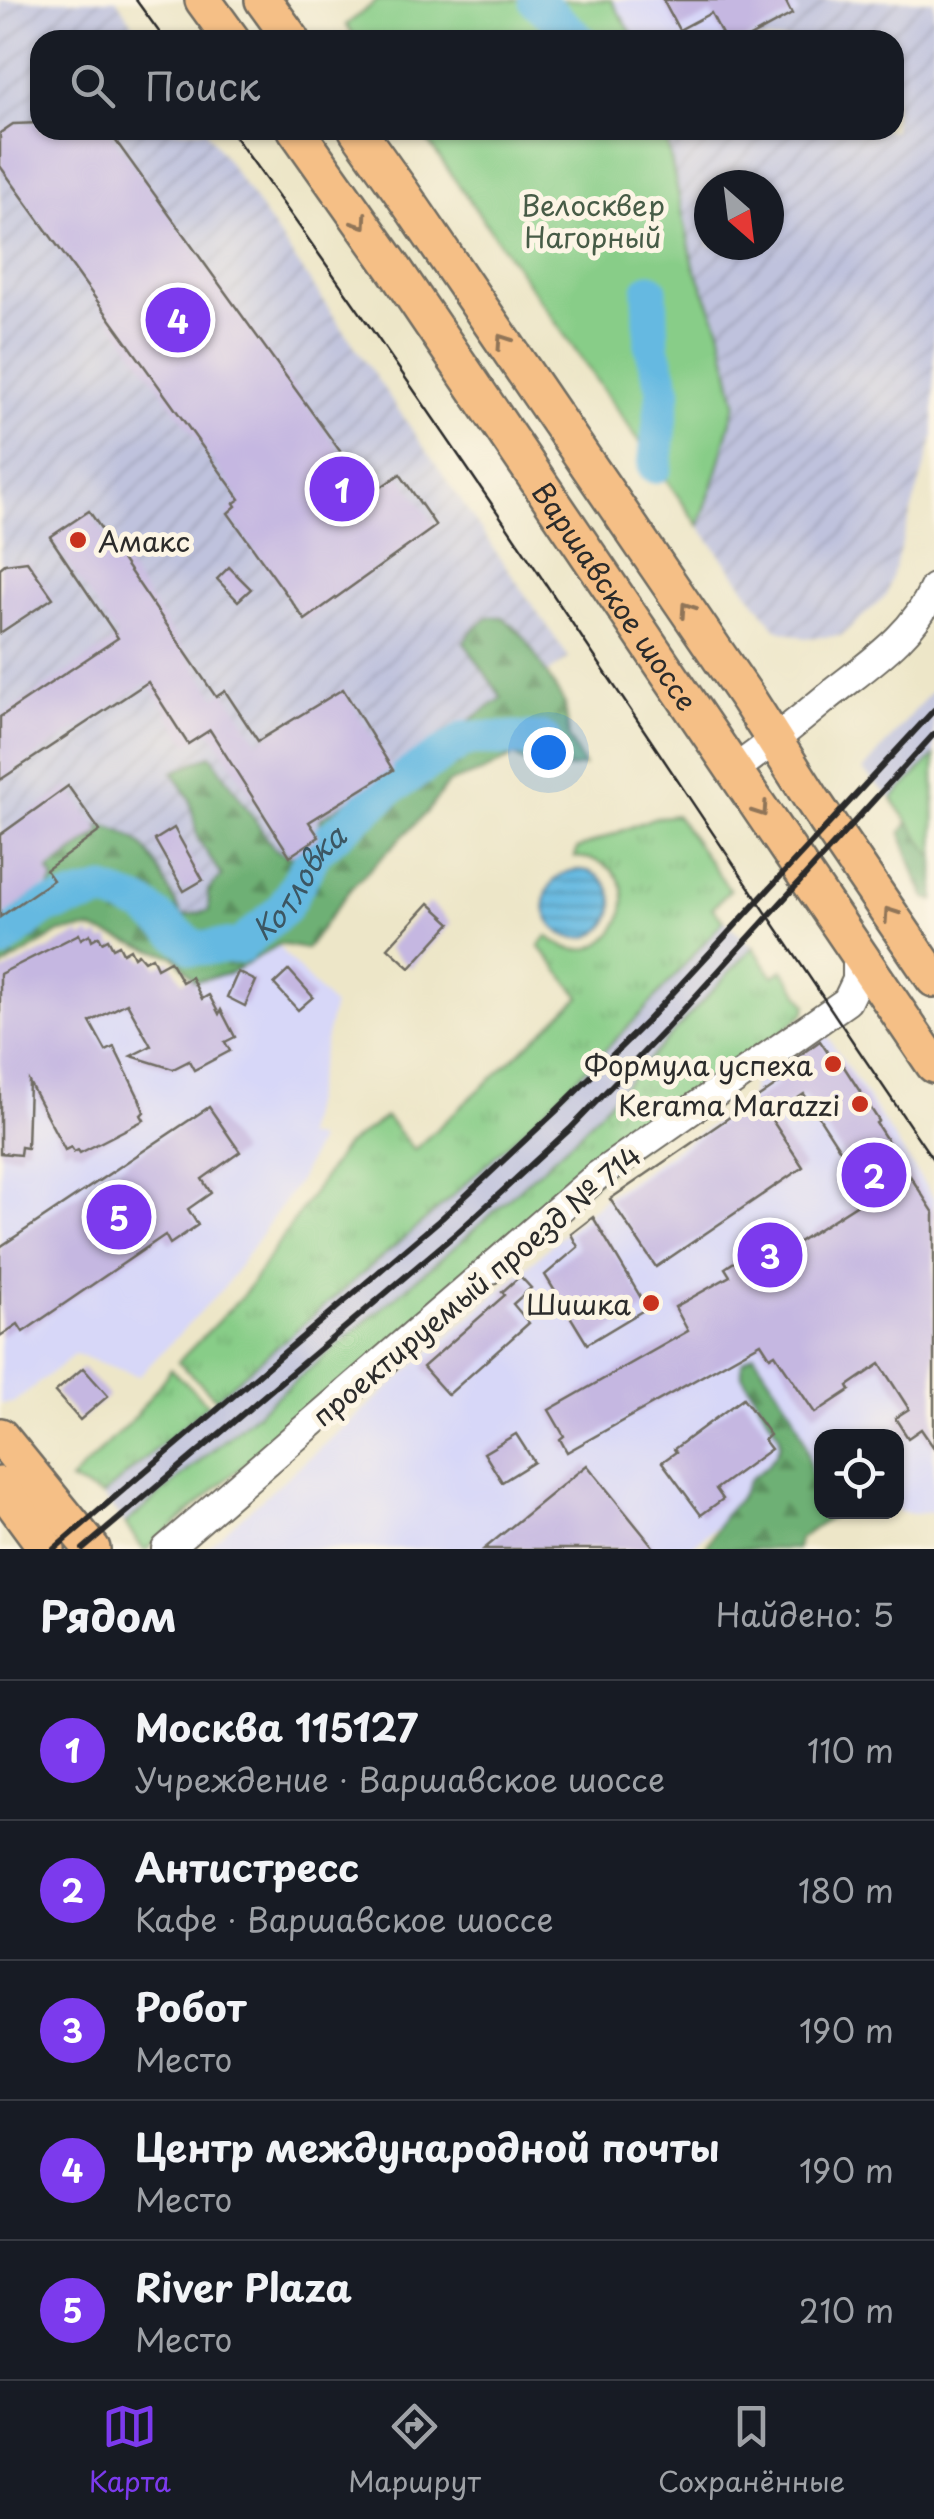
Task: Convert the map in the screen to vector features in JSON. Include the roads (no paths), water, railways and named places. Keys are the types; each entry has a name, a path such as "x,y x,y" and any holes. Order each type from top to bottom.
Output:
{"main road":[{"path":"203,0 225,30"},
{"path":"263,0 285,30"},
{"name":"Варшавское шоссе","path":"303,140 934,1065"},
{"name":"Варшавское шоссе","path":"363,140 776,741 934,980"},
{"path":"0,1436 92,1549"},
{"path":"0,1486 42,1544"}],"street":[{"path":"734,770 776,741 892,646 923,617 934,588"},
{"path":"857,950 856,980 847,1001 870,999 898,1011"},
{"name":"проектируемый проезд № 714","path":"166,1549 597,1176 847,1001"}],"water":[{"path":"579,870 603,880 613,904 603,928 579,938 555,928 545,904 555,880"}],"waterway":[{"name":"Котловка","path":"536,0 568,30"},
{"name":"Котловка","path":"650,290 652,347 664,389 655,466"},
{"name":"Котловка","path":"0,943 45,907 104,892 144,906 195,948 240,946 284,908 316,850 390,788 467,738 543,740"}],"tram line":[{"path":"136,0 158,30"},
{"path":"237,140 498,514 934,1161"}],"railway":[{"path":"54,1549 442,1218 555,1112 647,1021 934,710"},
{"path":"83,1549 458,1232 570,1129 934,734"}],"place":[{"name":"Центр международной почты","path":"178,320"},
{"name":"Москва 115127","path":"342,489"},
{"name":"Амакс","path":"78,540"},
{"name":"Формула успеха","path":"833,1064"},
{"name":"Kerama Marazzi","path":"860,1104"},
{"name":"Антистресс","path":"874,1175"},
{"name":"River Plaza","path":"119,1217"},
{"name":"Робот","path":"770,1255"},
{"name":"Шишка","path":"651,1303"}],"park label":[{"name":"Велосквер Нагорный","path":"593,220"}]}
